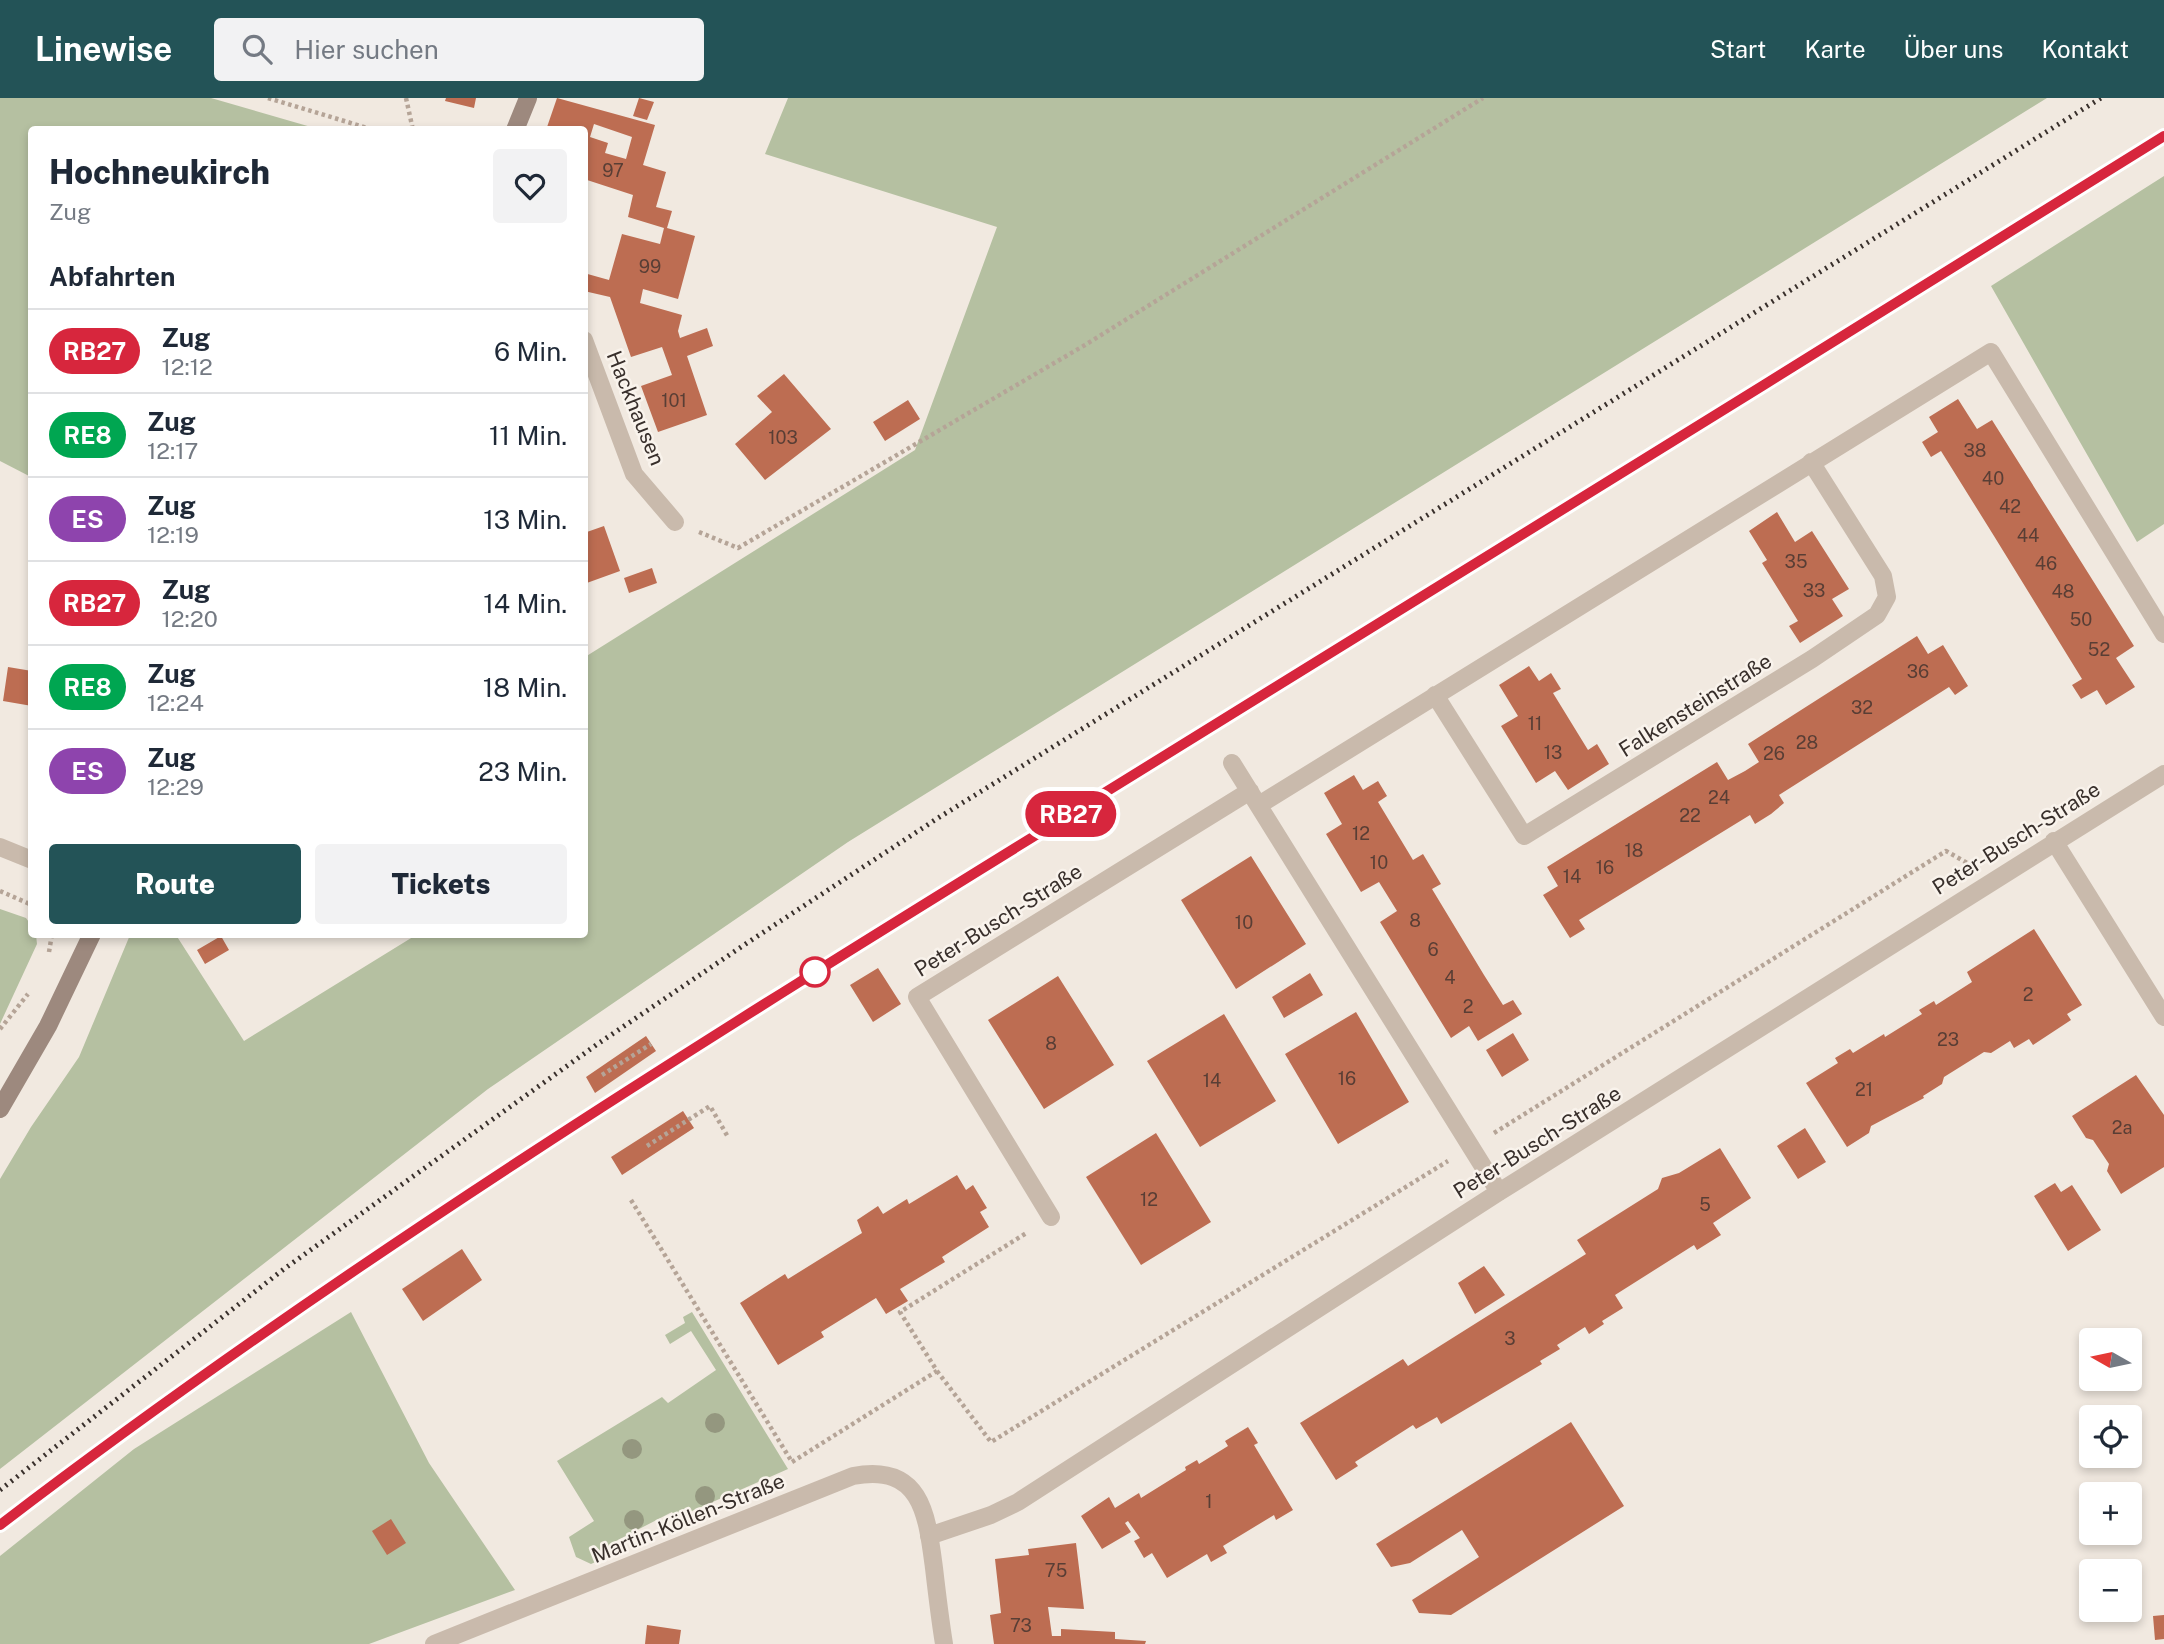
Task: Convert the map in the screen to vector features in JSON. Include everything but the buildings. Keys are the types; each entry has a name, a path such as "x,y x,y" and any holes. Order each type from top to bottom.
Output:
{"street":[{"path":"517,126 528,98"},
{"name":"Hackhausen","path":"588,351 634,474 675,522"},
{"path":"1254,798 1435,695 1991,352 2164,634"},
{"name":"Falkensteinstraße","path":"1435,695 1524,836 1765,688 1877,615 1887,597 1883,576 1811,463"},
{"path":"1232,763 1499,1192"},
{"name":"Peter-Busch-Straße","path":"929,1536 991,1515 1018,1502 1499,1192 2164,774"},
{"name":"Peter-Busch-Straße","path":"1051,1217 917,997 1254,798"},
{"path":"2054,841 2164,1017"},
{"path":"0,847 28,858"},
{"path":"0,1110 48,1026 90,938"},
{"name":"Martin-Köllen-Straße","path":"434,1644 853,1476 886,1474 899,1479 919,1497 929,1536 944,1644"}],"path":[{"path":"268,98 361,126"},
{"path":"406,98 412,126"},
{"path":"675,522 738,548 1085,345 1483,98"},
{"path":"0,891 28,903"},
{"path":"46,962 51,938"},
{"path":"0,1029 32,988"},
{"path":"602,1075 651,1044"},
{"path":"647,1146 710,1106 728,1137"},
{"path":"631,1200 811,1493"},
{"path":"792,1462 937,1371 900,1312 1051,1217"}],"green space":[{"path":"0,98 211,98 308,126 28,126 28,475 0,461"},
{"path":"788,98 2047,98 848,842 488,1089 0,1469 0,1179 31,1127 79,1057 129,938 178,938 244,1041 411,938 588,938 588,655 915,450 997,227 765,154"},
{"path":"2164,176 2164,524 2137,542 1991,286"},
{"path":"0,909 26,918 28,938 36,938 37,944 0,1024"},
{"path":"351,1312 429,1463 515,1590 369,1644 0,1644 0,1556 134,1449"},
{"path":"692,1312 788,1469 676,1518 672,1512 614,1542 617,1552 591,1564 576,1557 569,1537 594,1521 557,1461 662,1397 668,1403 716,1370 691,1331 670,1344 665,1335 685,1323 683,1317"}],"railway":[{"path":"0,1490 284,1269 599,1043 747,943 938,818 2101,98"},
{"path":"0,1525 129,1428 394,1243 665,1066 2164,136"}],"train":[{"name":"RB27","path":"0,1525 137,1420 511,1168 774,998 2164,136"}]}
